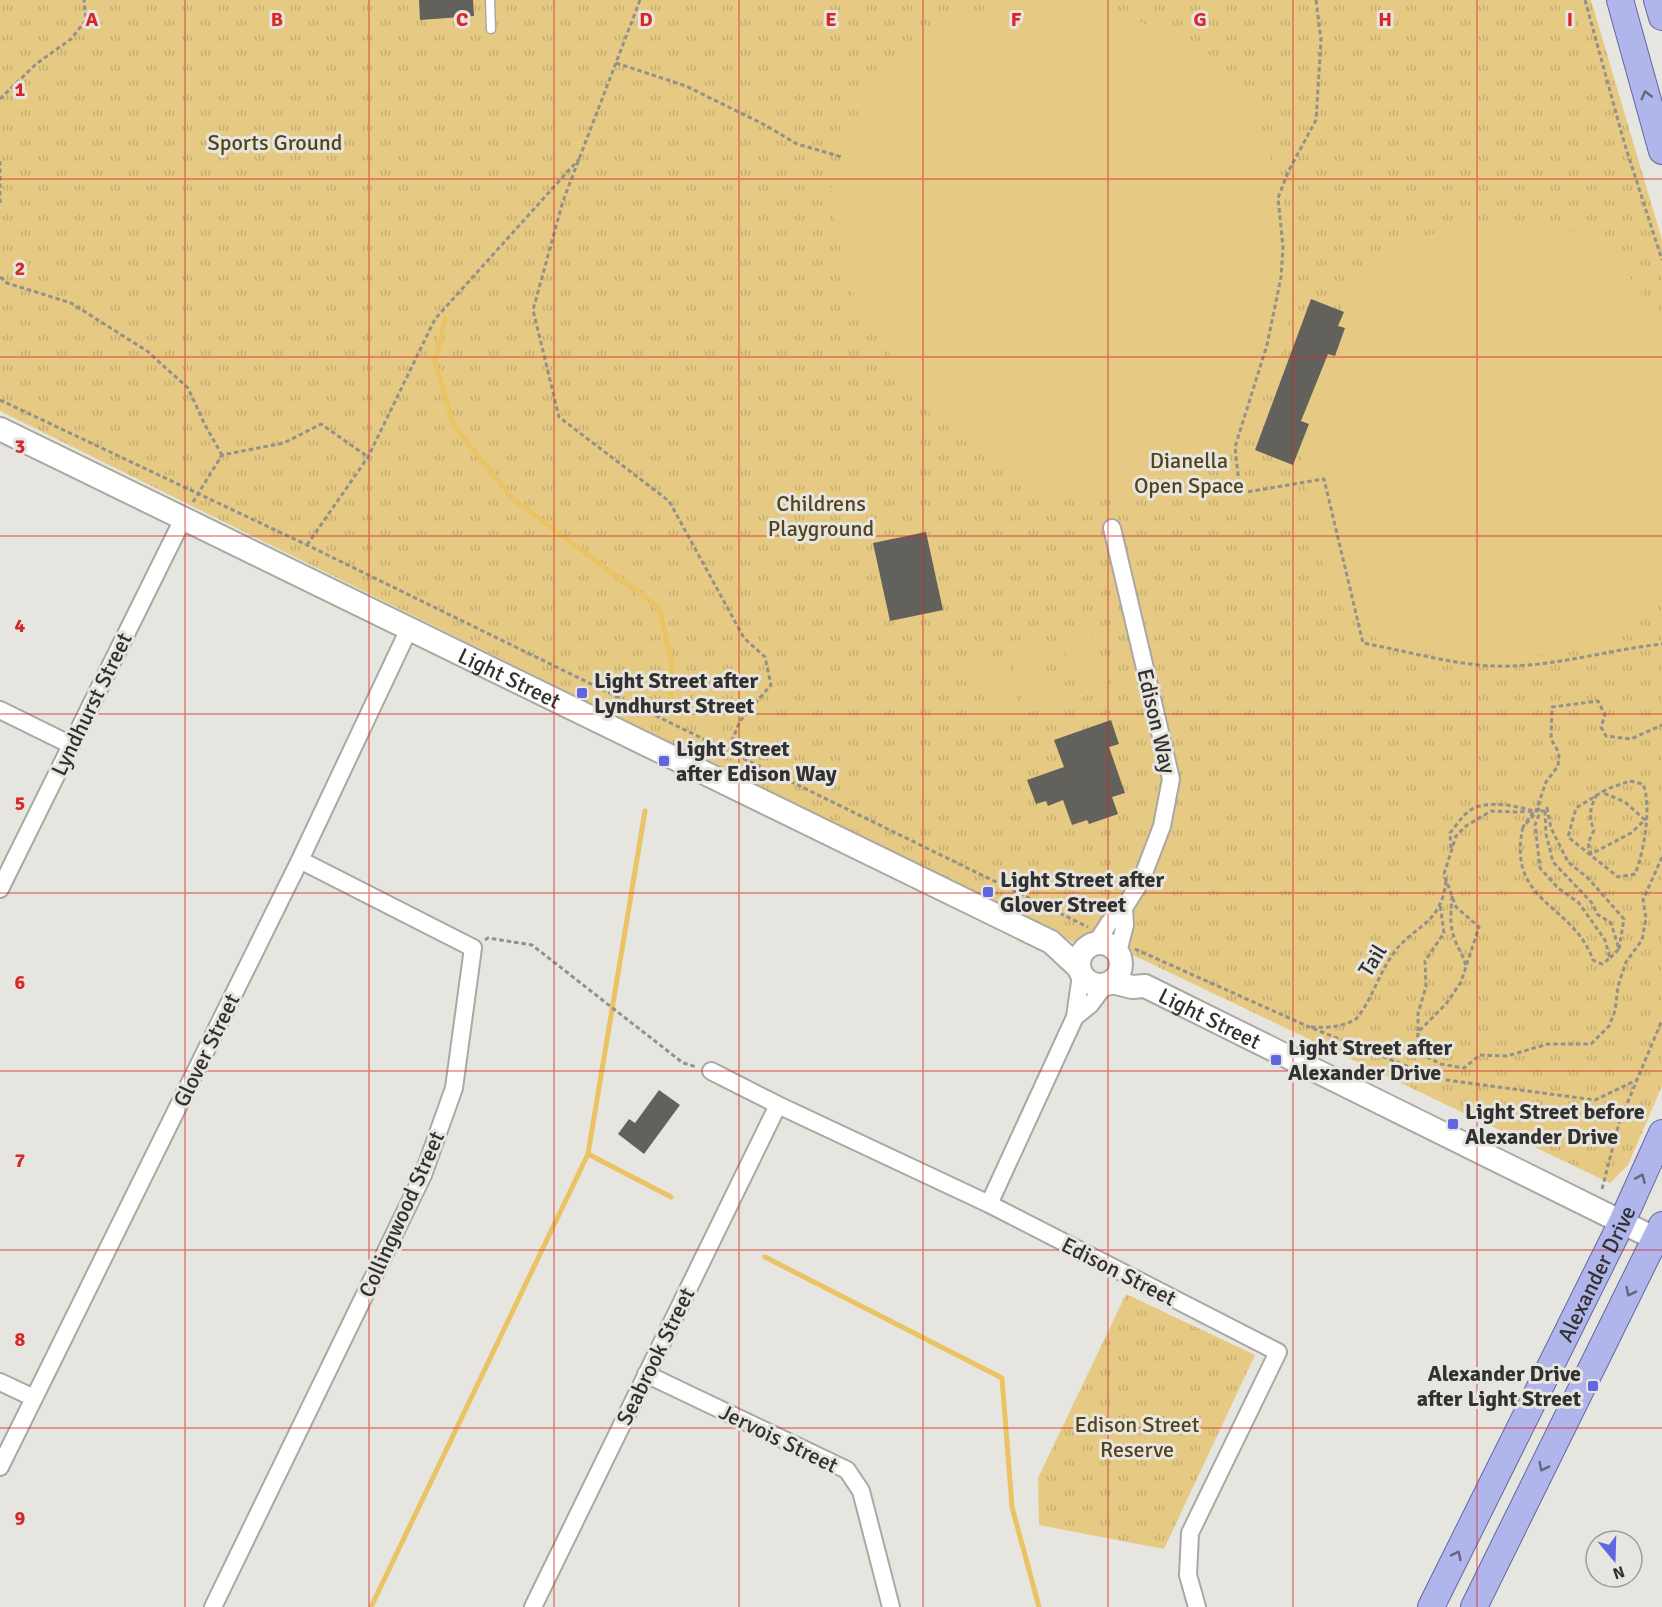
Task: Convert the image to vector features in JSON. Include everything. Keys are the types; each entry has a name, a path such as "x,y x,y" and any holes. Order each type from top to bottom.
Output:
{"main road":[{"path":"1620,0 1662,151"},
{"path":"1657,0 1662,17"},
{"name":"Alexander Drive","path":"1431,1607 1621,1224 1662,1133"},
{"name":"Alexander Drive","path":"1474,1607 1660,1236"}],"street":[{"name":"Light Street","path":"0,429 1051,942 1089,954"},
{"name":"Lyndhurst Street","path":"0,889 183,519"},
{"name":"Edison Way","path":"1089,954 1108,922 1125,908 1141,881 1162,826 1171,779 1112,528"},
{"name":"Glover Street","path":"0,1467 300,860 408,630"},
{"path":"0,710 71,745"},
{"path":"300,860 473,948"},
{"name":"Edison Way","path":"1120,951 1125,925 1125,908"},
{"path":"989,1204 1076,1017 1089,954 1107,944 1120,951 1120,971 1090,1005 1076,1017"},
{"name":"Collingwood Street","path":"213,1607 423,1175 454,1088 473,948"},
{"name":"Light Street","path":"1120,951 1140,975 1145,986"},
{"path":"1089,954 1091,984 1108,984"},
{"name":"Light Street","path":"1108,984 1145,986 1621,1224 1660,1236"},
{"name":"Edison Street","path":"711,1071 989,1204 1278,1352 1190,1533 1188,1575 1197,1607"},
{"name":"Seabrook Street","path":"538,1605 646,1374 778,1105"},
{"name":"Jervois Street","path":"646,1374 847,1470 861,1491 891,1607"},
{"path":"0,1382 34,1398"}],"lane":[{"path":"490,0 491,29"}],"path":[{"path":"0,99 36,64 71,39 86,20 84,0"},
{"path":"640,0 563,201 533,310 559,417 669,501 744,638 765,657 771,685 740,721 728,752"},
{"path":"1316,0 1322,40 1316,120 1288,172 1278,198 1283,247 1281,277 1267,345 1235,447 1240,493 1324,479 1363,643 1492,666 1544,664 1629,647 1662,644"},
{"path":"1585,0 1624,142 1662,260"},
{"path":"616,63 686,86 765,125 797,144 842,157"},
{"path":"307,545 368,457 435,319 580,157"},
{"path":"0,161 0,205"},
{"path":"0,277 7,283 71,303 147,351 188,387 204,425 222,455"},
{"path":"0,400 307,545 728,752 1089,954"},
{"path":"183,519 222,455 284,443 321,424 368,457"},
{"path":"1546,809 1551,828 1568,862 1588,879 1624,919 1619,949 1602,964 1593,960 1585,942 1573,927 1544,903 1531,888 1525,876 1521,857 1523,827 1534,811 1546,782 1558,766 1559,753 1551,739 1551,707 1598,701 1605,715 1600,727 1606,736 1631,739 1662,725"},
{"path":"1630,781 1643,784 1647,795 1644,845 1635,874 1618,877 1568,837 1576,808 1599,793 1630,781"},
{"path":"1599,793 1625,802 1645,820"},
{"path":"1591,854 1588,843 1594,830 1589,819 1590,811 1599,793"},
{"path":"1452,852 1450,833 1469,811 1488,805 1517,806 1534,811"},
{"path":"1452,852 1456,836 1466,825 1491,811 1534,811 1541,808 1536,811 1540,812"},
{"path":"1546,809 1540,812 1535,825 1540,868 1558,888 1579,903 1605,940 1610,958"},
{"path":"1546,809 1546,834 1553,862 1592,903 1597,914 1611,923 1619,949"},
{"path":"1591,854 1631,833 1645,820"},
{"name":"Tail","path":"1307,1026 1329,1028 1346,1025 1356,1019 1394,952 1432,919 1440,902 1446,879 1444,874 1452,852"},
{"path":"1440,902 1444,933 1425,962 1426,987 1418,1014 1417,1052 1441,1064 1464,1068 1480,1055 1508,1056 1548,1044 1591,1044 1609,1026 1615,1011 1618,986 1626,962 1642,940 1646,918 1643,900 1662,857"},
{"path":"1418,1032 1446,1004 1461,982 1479,927 1456,907 1446,879"},
{"path":"1452,894 1451,927 1454,939 1463,953 1466,968"},
{"path":"473,948 488,938 532,945 683,1063 711,1071"},
{"path":"1120,951 1439,1079 1595,1100 1637,1080"},
{"path":"1602,1189 1619,1123 1662,1020"}],"green space":[{"name":"Dianella Open Space","path":"0,0 1591,0 1662,240 1662,1086 1628,1165 1610,1183 1135,956 1085,948 0,411"},
{"path":"1002,0 1095,0 1211,56 1258,117 1284,203 1298,269 1285,345 1248,433 1165,500 1054,495 986,454 928,412 855,300 829,194 863,99 911,44"},
{"path":"1494,219 1581,232 1623,269 1662,319 1662,601 1616,635 1568,652 1505,658 1449,658 1381,643 1330,596 1310,512 1301,449 1328,332 1360,276 1419,238"},
{"path":"1088,627 1110,687 1082,697 1060,638"},
{"path":"1037,644 1059,703 1030,713 1009,654"},
{"path":"1002,656 1023,715 995,726 973,667"},
{"name":"Edison Street Reserve","path":"1126,1294 1255,1355 1164,1549 1039,1525 1038,1478"}],"building":[{"path":"419,0 473,0 474,16 420,20"},
{"path":"1311,299 1344,312 1338,326 1345,328 1335,356 1328,354 1301,421 1309,424 1293,465 1255,450"},
{"path":"926,532 943,610 890,621 873,543"},
{"path":"1111,720 1119,744 1109,747 1125,793 1112,797 1118,814 1089,824 1087,820 1072,825 1063,800 1048,806 1046,801 1036,804 1027,780 1064,767 1054,740"},
{"path":"659,1090 680,1105 644,1154 618,1134 629,1119 635,1123"}],"waterway":[{"path":"445,319 435,362 454,426 513,499 659,608 672,663 670,707"},
{"path":"371,1607 588,1154 645,811"},
{"path":"588,1154 671,1197"},
{"path":"765,1257 1002,1378 1012,1507 1039,1607"}],"place":[{"name":"Light Street after Lyndhurst Street","path":"582,693"},
{"name":"Light Street after Edison Way","path":"664,761"},
{"name":"Light Street after Glover Street","path":"988,892"},
{"name":"Light Street after Alexander Drive","path":"1276,1060"},
{"name":"Light Street before Alexander Drive","path":"1453,1124"},
{"name":"Alexander Drive after Light Street","path":"1593,1386"}],"park label":[{"name":"Sports Ground","path":"275,142"},
{"name":"Childrens Playground","path":"821,516"}]}
